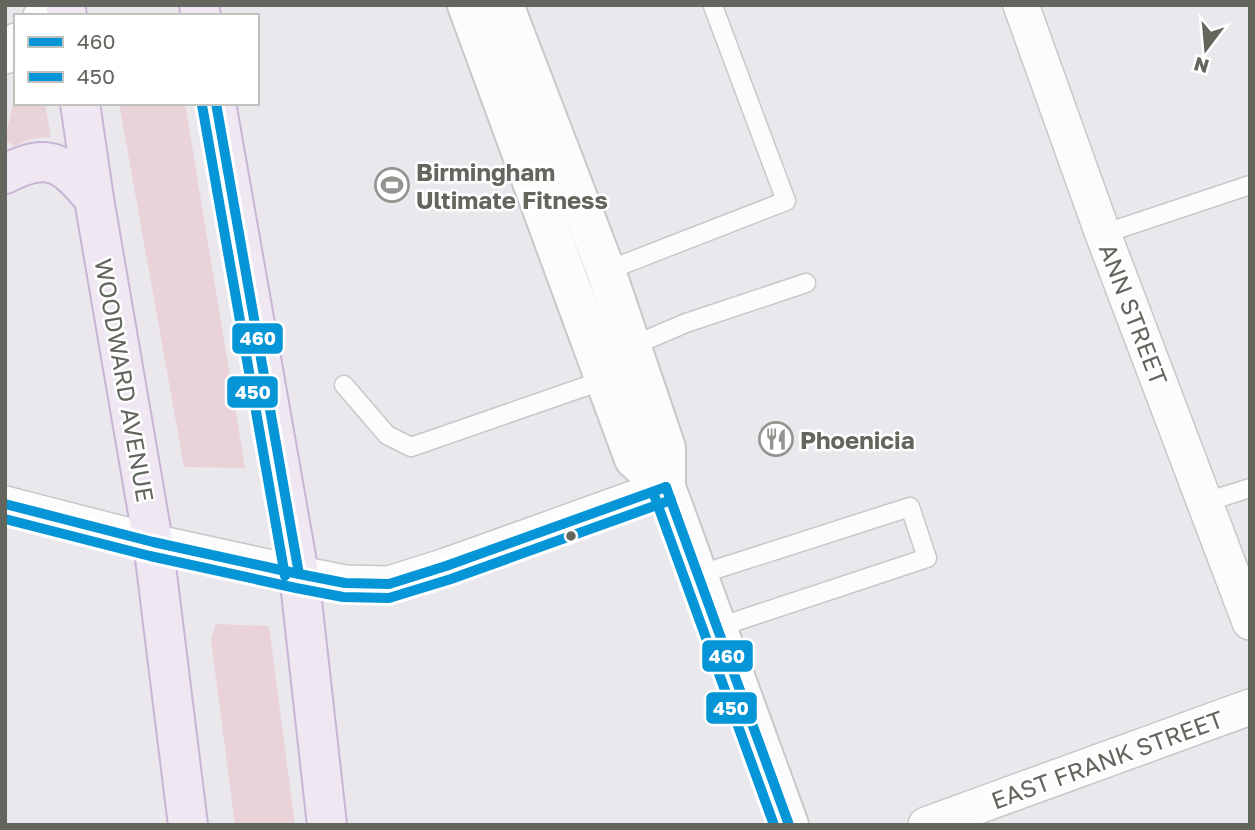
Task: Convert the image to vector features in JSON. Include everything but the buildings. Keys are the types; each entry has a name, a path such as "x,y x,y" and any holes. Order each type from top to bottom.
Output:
{"main road":[{"name":"WOODWARD AVENUE","path":"80,105 153,542 188,825"},
{"path":"216,105 299,574 327,825"},
{"path":"5,174 46,160 71,171 94,199"}],"street":[{"path":"467,5 607,379 634,459 666,487"},
{"path":"504,5 606,271 666,448 666,487 789,825"},
{"name":"ANN STREET","path":"1021,5 1250,622"},
{"path":"5,504 153,542 299,574 345,583 388,584 446,566 666,487"},
{"name":"EAST FRANK STREET","path":"926,825 1250,707"}],"lane":[{"path":"606,271 786,201 713,6"},
{"path":"1104,234 1250,186"},
{"path":"632,346 687,323 806,283"},
{"path":"344,386 387,435 411,447 607,379"},
{"path":"1206,502 1250,488"},
{"path":"698,575 771,554 910,507 927,558 716,628"}],"shaded area":[{"path":"14,99 14,105 45,105 51,137 31,139 14,146 5,140"},
{"path":"119,105 185,105 245,468 184,467"},
{"path":"216,624 269,626 295,825 235,825 211,640"}],"transit line":[{"name":"450","path":"202,105 285,576"},
{"name":"460","path":"216,105 299,574"},
{"name":"460","path":"666,487 789,825"},
{"name":"460","path":"5,504 153,542 299,574 345,583 389,584 666,487"},
{"name":"450","path":"653,492 774,825"},
{"name":"450","path":"5,519 150,556 296,588 343,597 389,598 451,579 671,500"}],"place":[{"name":"Birmingham Ultimate Fitness","path":"392,185"},
{"name":"Phoenicia","path":"776,439"}]}
